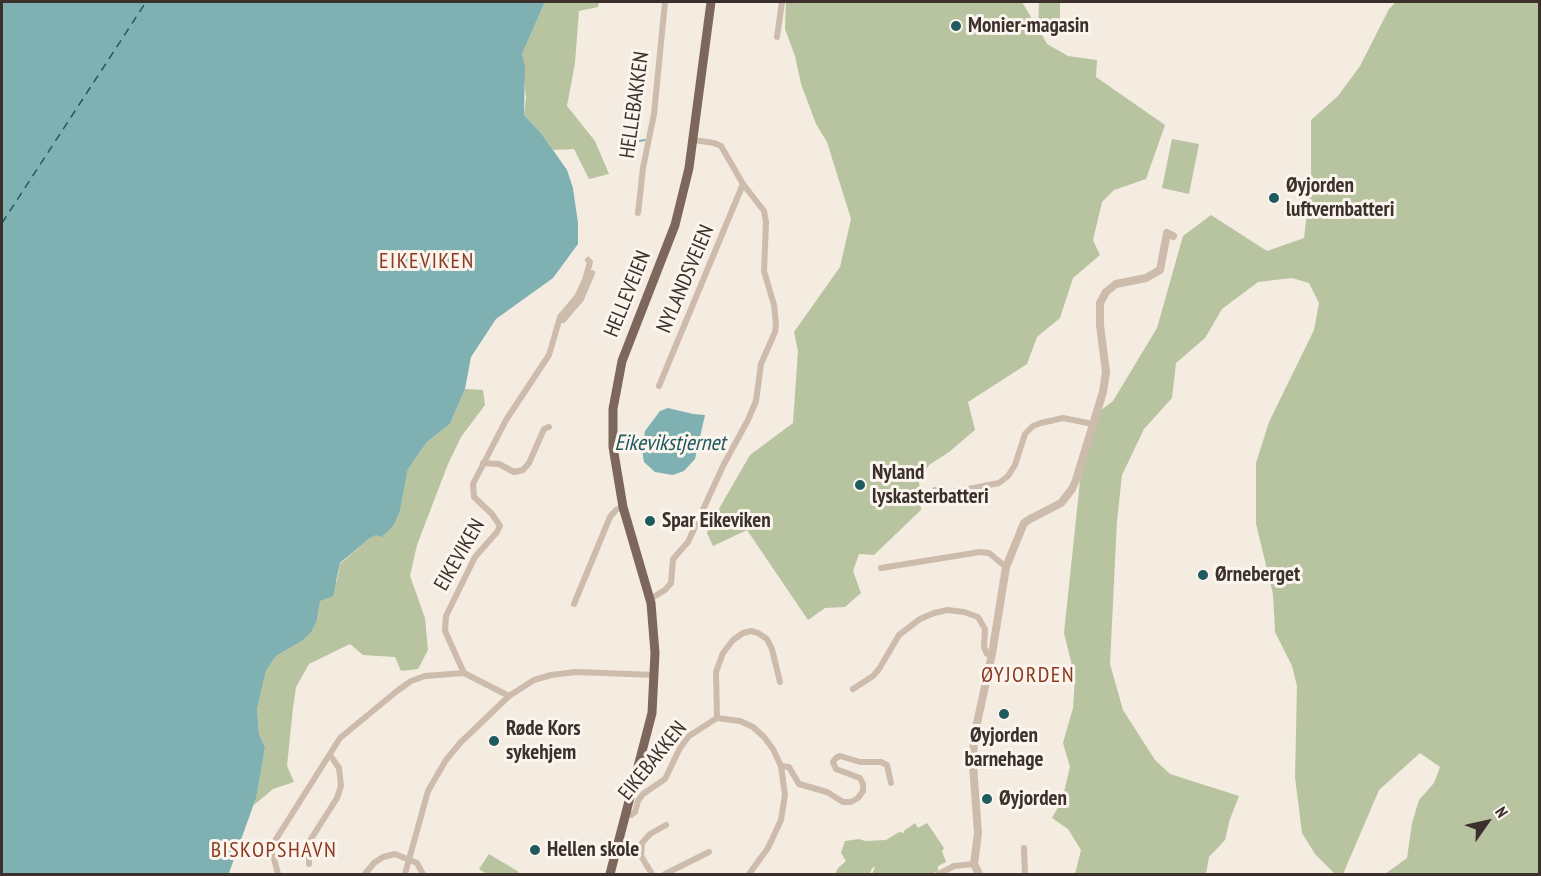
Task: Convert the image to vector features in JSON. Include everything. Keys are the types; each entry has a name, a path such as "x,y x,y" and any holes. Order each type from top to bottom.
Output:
{"main road":[{"name":"HELLEVEIEN","path":"610,874 652,712 655,675 654,632 650,599 623,507 613,447 615,392 632,331 675,225 694,140 711,2"}],"street":[{"name":"HELLEBAKKEN","path":"638,213 643,168 654,114 665,2"},
{"path":"777,37 782,2"},
{"path":"650,599 668,587 672,579 673,559 688,542 724,464 753,409 761,364 776,328 774,305 764,271 766,216 762,206 743,184 721,146 694,140"},
{"name":"NYLANDSVEIEN","path":"659,386 743,184"},
{"path":"979,874 974,864 978,833 974,737 992,654 1006,567 1024,524 1029,519 1061,503 1072,489 1103,392 1106,372 1100,325 1100,303 1106,292 1116,284 1146,278 1160,270 1167,233 1173,236"},
{"name":"EIKEVIKEN","path":"464,673 448,638 444,623 456,593 475,557 499,528 499,522 476,501 472,493 474,479 507,420 549,355 559,319 582,288 590,266 588,260"},
{"path":"559,319 564,319 581,298 592,273"},
{"path":"935,490 948,493 999,483 1008,476 1015,465 1025,434 1033,426 1060,418 1093,424"},
{"path":"483,462 499,464 514,472 523,470 529,463 544,429 549,427"},
{"path":"574,604 610,517 616,510 623,507"},
{"path":"881,568 980,552 989,553 1006,567"},
{"path":"852,689 873,676 899,635 920,619 934,613 947,610 978,617 985,629 984,647 987,654 992,654"},
{"name":"EIKEBAKKEN","path":"627,815 632,815 643,794 665,779 680,748 689,736 717,718 716,672 723,653 733,640 743,633 758,633 767,639 772,649 780,682"},
{"path":"405,874 428,791 446,760 460,743 509,696 534,680 551,675 576,672 655,675"},
{"path":"278,874 271,846 340,738 411,681 425,676 464,673 509,696"},
{"path":"717,718 740,721 753,727 764,737 781,766 785,795 781,820 768,848 749,874"},
{"path":"309,864 309,842 337,798 341,786 339,768 330,755"},
{"path":"781,766 789,767 799,784 827,792 843,802 851,802 858,798 863,791 863,784 860,778 836,769 833,762 840,756 861,762 881,762 887,765 891,783"},
{"path":"652,874 641,856 642,843 650,834 666,825"},
{"path":"1024,848 1025,874"},
{"path":"665,874 710,852"},
{"path":"365,874 374,862 382,857 395,854 417,863 423,874"},
{"path":"939,874 954,866 974,864"}],"green space":[{"path":"545,2 599,2 598,7 579,11 575,63 567,106 595,141 609,174 589,179 574,149 553,150 524,115 526,98 522,54"},
{"path":"786,2 1022,2 1038,29 1039,2 1060,2 1060,29 1039,29 1047,44 1068,56 1097,60 1096,77 1165,125 1146,179 1114,190 1102,202 1093,240 1100,255 1073,278 1060,318 1037,337 1027,364 968,402 975,430 929,465 919,481 921,510 874,555 859,554 853,571 861,593 845,607 825,608 808,620 747,530 713,546 707,533 750,455 793,423 798,351 794,332 840,267 851,219 827,142 816,124 801,84 795,56 785,29"},
{"path":"1396,2 1539,2 1539,874 1385,874 1407,858 1412,823 1419,800 1434,783 1440,767 1420,753 1379,790 1343,874 1335,874 1315,854 1302,833 1295,777 1297,686 1292,666 1275,632 1273,594 1256,524 1256,463 1269,422 1314,330 1319,303 1309,283 1292,278 1258,282 1222,309 1205,338 1176,363 1172,398 1144,429 1122,475 1117,521 1110,664 1123,710 1155,760 1170,774 1239,796 1225,840 1209,857 1206,874 1075,874 1081,850 1068,829 1052,818 1062,800 1070,767 1063,743 1073,708 1075,678 1064,633 1080,481 1100,411 1113,401 1157,328 1183,236 1211,215 1267,251 1304,238 1311,179 1311,120 1338,96 1360,66 1389,9"},
{"path":"1172,139 1199,144 1189,194 1162,188"},
{"path":"465,389 483,390 485,405 461,437 448,464 417,545 410,576 425,618 428,650 418,669 401,671 395,657 363,655 350,644 309,664 296,687 293,708 287,766 294,782 273,789 254,805 265,747 259,734 257,709 266,671 276,656 302,641 317,620 320,601 337,581 340,564 370,538 394,525 400,511 408,469 427,442 450,424"},
{"path":"915,823 918,828 927,823 944,848 942,851 946,862 938,866 938,871 932,874 872,874 875,867 872,868 870,874 835,874 846,861 841,853 845,841 886,840 899,832 904,833"},
{"path":"489,854 519,872 517,874 487,874 479,869"}],"water":[{"path":"2,2 545,2 522,54 525,66 524,115 541,133 567,170 573,188 578,223 578,244 553,278 496,319 471,357 465,389 450,424 427,442 408,469 400,511 394,525 382,537 376,535 370,538 340,563 333,596 320,601 317,620 311,632 302,641 276,656 266,671 257,709 259,734 265,747 256,798 227,874 2,874"},
{"name":"Eikevikstjernet","path":"668,408 705,415 695,459 684,471 673,475 655,472 644,462 642,450 645,431 660,411"}],"waterway":[{"path":"621,144 645,140"}],"ferry route":[{"path":"2,223 146,2"}],"place":[{"name":"Monier-magasin","path":"956,26"},
{"name":"Øyjorden luftvernbatteri","path":"1274,198"},
{"name":"Nyland lyskasterbatteri","path":"860,485"},
{"name":"Spar Eikeviken","path":"650,521"},
{"name":"Ørneberget","path":"1203,575"},
{"name":"Øyjorden barnehage","path":"1004,714"},
{"name":"Røde Kors sykehjem","path":"494,741"},
{"name":"Øyjorden","path":"987,799"},
{"name":"Hellen skole","path":"535,850"}],"district":[{"name":"EIKEVIKEN","path":"427,262"},
{"name":"ØYJORDEN","path":"1028,676"},
{"name":"BISKOPSHAVN","path":"274,851"}]}
